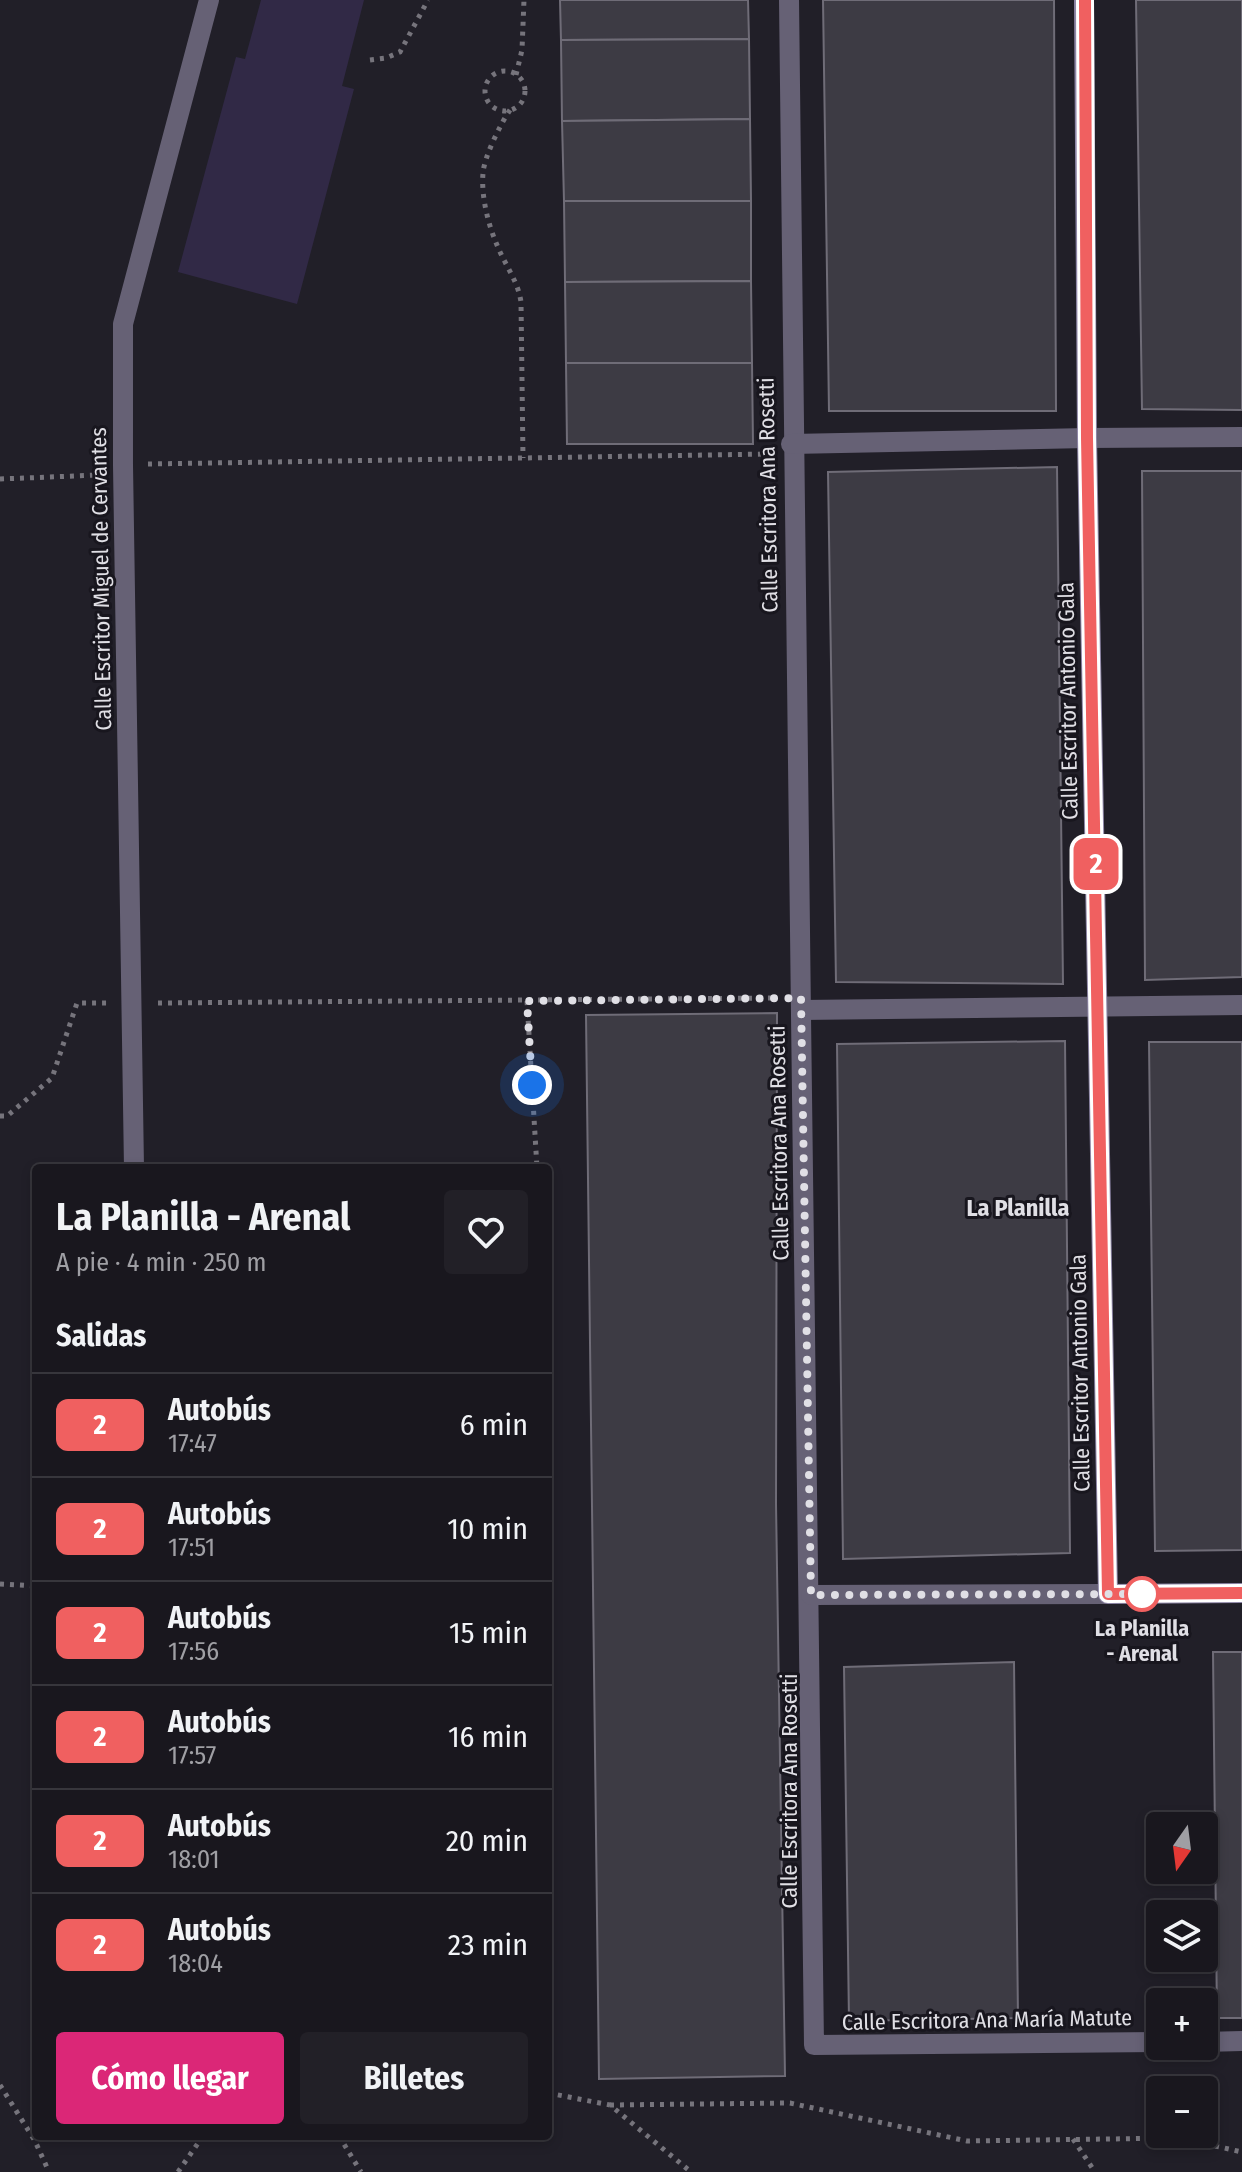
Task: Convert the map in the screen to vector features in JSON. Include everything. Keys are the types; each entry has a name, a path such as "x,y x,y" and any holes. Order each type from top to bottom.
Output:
{"street":[{"name":"Calle Escritor Miguel de Cervantes","path":"134,1164 123,324 209,0"},
{"name":"Calle Escritora Ana Rosetti","path":"789,0 791,449 811,1595 814,2045"},
{"name":"Calle Escritor Antonio Gala","path":"1084,0 1087,438 1108,1594"},
{"path":"791,449 1087,438 1242,437"},
{"path":"801,1004 1242,1005"},
{"path":"811,1595 1242,1593"},
{"path":"1218,2042 1242,2041"},
{"name":"Calle Escritora Ana María Matute","path":"814,2045 1146,2042"}],"path":[{"path":"370,60 400,52 428,0"},
{"path":"516,75 522,50 524,0"},
{"path":"510,110 500,110 491,105 486,96 486,86 491,76 500,71 516,75 525,86 525,97 520,105 510,110 503,119 483,171 487,213 497,246 518,285 521,302 523,458"},
{"path":"0,479 123,469 791,449"},
{"path":"527,1001 537,1164"},
{"path":"0,1116 7,1116 52,1078 77,1003 527,1001 801,1004"},
{"path":"0,1584 32,1586"},
{"path":"0,2085 32,2136"},
{"path":"552,2094 610,2105 790,2103 967,2141 1179,2138 1242,2152"},
{"path":"610,2105 691,2172"},
{"path":"1073,2139 1095,2172"},
{"path":"34,2140 49,2172"},
{"path":"178,2172 200,2140"},
{"path":"341,2140 361,2172"}],"shaded area":[{"path":"261,0 364,0 342,86 354,89 297,304 178,272 236,57 245,59"}],"building":[{"path":"560,0 748,0 749,39 561,40"},
{"path":"823,0 1054,0 1056,411 829,411"},
{"path":"1136,0 1242,0 1242,410 1142,409"},
{"path":"749,39 750,119 562,121 561,40"},
{"path":"750,119 751,201 564,201 562,121"},
{"path":"564,201 751,201 751,281 565,282"},
{"path":"751,281 752,363 566,363 565,282"},
{"path":"566,363 752,363 753,444 567,444"},
{"path":"1057,467 1063,984 836,982 828,472"},
{"path":"1142,471 1242,471 1242,977 1145,980"},
{"path":"777,1013 776,1504 785,2076 599,2079 586,1015"},
{"path":"1065,1041 1070,1553 843,1559 837,1044"},
{"path":"1149,1042 1242,1042 1242,1550 1155,1551"},
{"path":"1213,1652 1242,1652 1242,2018 1218,2018 1216,1884 1218,1884 1218,1812 1215,1812"},
{"path":"1014,1662 1018,2018 849,2021 844,1667"}],"bus line":[{"name":"2","path":"1085,0 1087,438 1108,1594 1242,1593"}],"place":[{"name":"La Planilla - Arenal","path":"1142,1594"}],"district":[{"name":"La Planilla","path":"1018,1208"}],"route":[{"path":"532,1085 527,1001 801,998 811,1595 1142,1594"}]}
